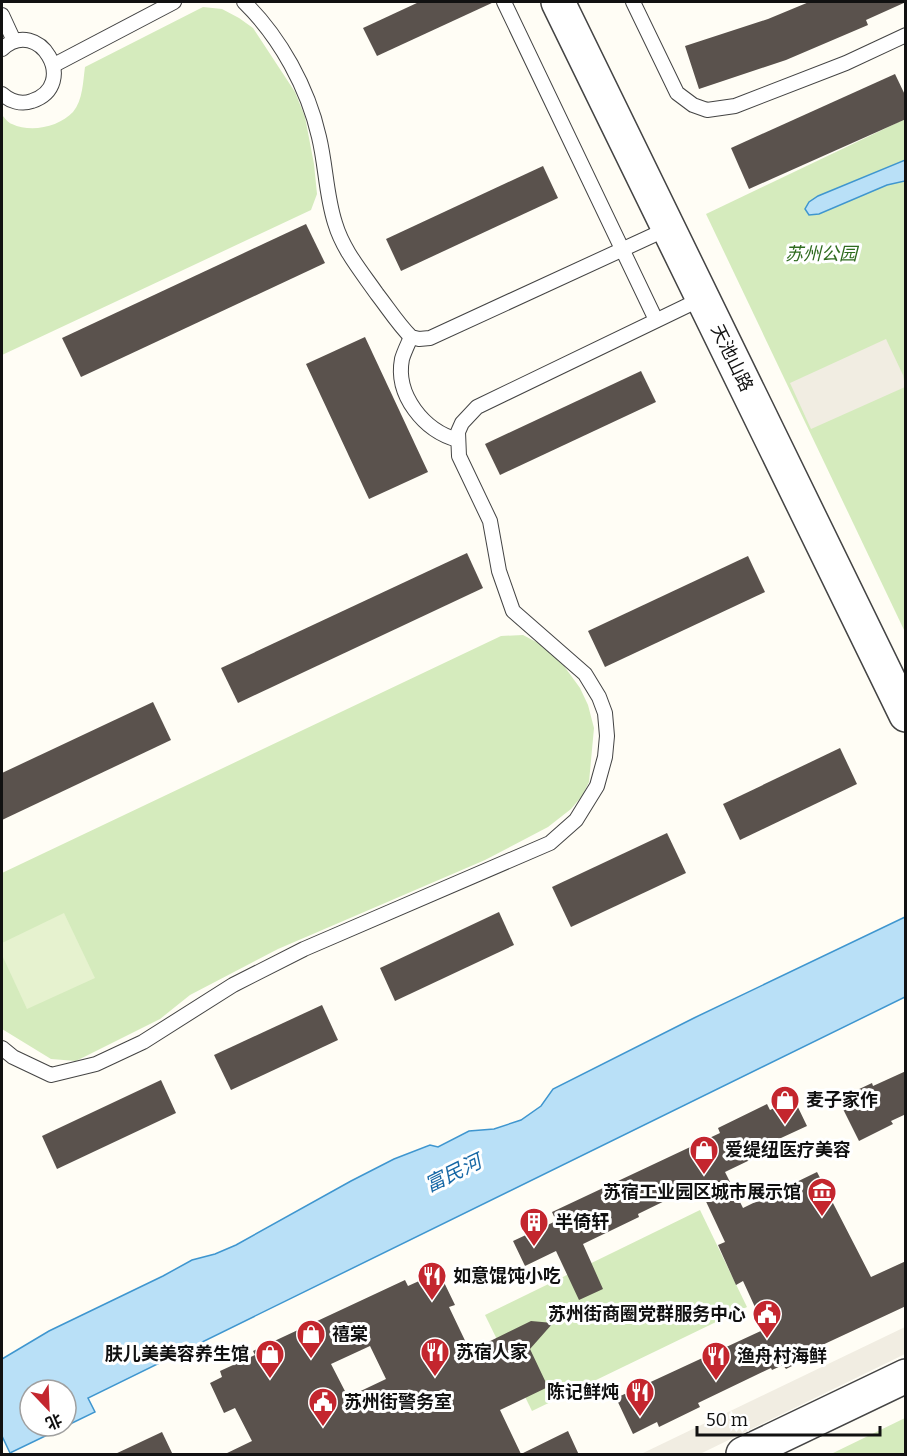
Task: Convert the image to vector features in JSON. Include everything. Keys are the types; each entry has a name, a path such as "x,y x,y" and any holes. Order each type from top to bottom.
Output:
{"street":[{"name":"天池山路","path":"558,2 906,715"},
{"name":"天池山路","path":"584,2 906,670"},
{"path":"743,1455 906,1376"}],"lane":[{"path":"54,65 174,2"},
{"path":"244,2 265,26 278,46 298,78 311,108 325,168 327,195 335,225 346,250 411,337 429,338 669,228"},
{"path":"504,2 656,320"},
{"path":"633,2 677,93 693,105 707,110 735,106 846,63 906,35"},
{"path":"2,15 14,41"},
{"path":"2,49 14,41 34,42 50,55 54,65 54,75 45,93 27,103 7,99 2,94"},
{"path":"2,1048 13,1057 51,1075 96,1064 143,1042 233,985 304,949 550,843 576,820 597,786 602,771 607,736 605,713 599,697 585,674 513,611 499,571 490,521 459,456 458,432 462,423 477,407 703,297"},
{"path":"411,337 402,358 401,376 404,388 421,418 445,436 458,440"}],"green space":[{"path":"203,7 222,9 253,28 295,92 305,117 314,164 317,194 311,210 2,355 2,115 8,122 20,127 36,128 53,125 73,112 79,102 85,67"},
{"name":"苏州公园","path":"905,119 905,632 706,214"},
{"path":"523,635 542,645 564,666 580,688 588,705 594,728 589,782 582,796 571,809 548,827 485,860 278,949 190,995 160,1019 76,1061 51,1059 2,1029 2,873 501,636"},
{"path":"64,913 95,978 27,1009 2,955 2,943"},
{"path":"700,1210 747,1307 532,1411 485,1315"},
{"path":"905,1418 905,1454 831,1454"}],"shaded area":[{"path":"886,339 903,375 905,387 811,429 790,383"},
{"path":"905,1327 905,1354 700,1454 641,1454"}],"water":[{"path":"905,160 905,181 887,185 819,214 809,215 805,209 809,202 818,196"},
{"name":"富民河","path":"905,917 905,997 88,1398 95,1412 78,1420 78,1378 18,1378 18,1438 41,1438 10,1453 2,1436 2,1359 49,1331 192,1260 236,1245 394,1159 430,1145 438,1147 469,1131 494,1129 521,1120 541,1106 553,1089 694,1018"}],"building":[{"path":"419,2 494,2 377,56 363,28"},
{"path":"809,2 906,2 866,20 868,25 786,60 699,89 685,46 768,19"},
{"path":"895,74 906,97 906,119 749,189 731,148"},
{"path":"543,166 558,198 401,271 386,239"},
{"path":"306,224 325,263 81,377 62,338"},
{"path":"365,337 428,472 369,499 306,364"},
{"path":"641,371 656,402 500,475 485,444"},
{"path":"467,553 483,588 238,703 221,668"},
{"path":"748,556 765,592 605,667 588,631"},
{"path":"153,702 171,740 2,820 2,773"},
{"path":"840,748 857,784 740,840 723,804"},
{"path":"667,833 686,873 571,927 552,887"},
{"path":"499,912 514,945 395,1001 380,968"},
{"path":"322,1005 338,1040 231,1090 214,1055"},
{"path":"906,1071 906,1114 891,1121 893,1124 859,1141 838,1099 872,1083 873,1086"},
{"path":"161,1080 176,1113 57,1169 42,1136"},
{"path":"794,1099 807,1126 781,1138 783,1140 751,1155 752,1159 725,1172 743,1208 817,1172 871,1277 906,1261 906,1306 818,1347 820,1352 786,1369 783,1365 772,1370 771,1368 698,1403 700,1407 659,1427 657,1422 633,1434 616,1398 765,1329 743,1281 736,1285 718,1245 725,1242 702,1193 687,1200 683,1192 638,1214 639,1217 583,1244 603,1289 579,1300 556,1251 525,1266 513,1241 556,1221 552,1212 720,1133 718,1128 767,1104 770,1110"},
{"path":"439,1272 455,1305 449,1307 470,1351 531,1321 553,1323 530,1349 548,1387 500,1410 521,1454 568,1431 579,1455 223,1455 252,1441 235,1408 224,1413 210,1383 222,1377 220,1371 255,1355 253,1351 405,1280 408,1286","holes":["370,1346 386,1379 348,1397 331,1364"]},
{"path":"162,1432 173,1455 113,1455"}],"place":[{"name":"麦子家作","path":"785,1126"},
{"name":"爱缇纽医疗美容","path":"704,1176"},
{"name":"苏宿工业园区城市展示馆","path":"822,1218"},
{"name":"半倚轩","path":"534,1248"},
{"name":"如意馄饨小吃","path":"432,1302"},
{"name":"苏州街商圈党群服务中心","path":"767,1340"},
{"name":"禧棠","path":"311,1360"},
{"name":"苏宿人家","path":"435,1378"},
{"name":"肤儿美美容养生馆","path":"270,1380"},
{"name":"渔舟村海鲜","path":"716,1382"},
{"name":"陈记鲜炖","path":"640,1418"},
{"name":"苏州街警务室","path":"323,1428"}]}
